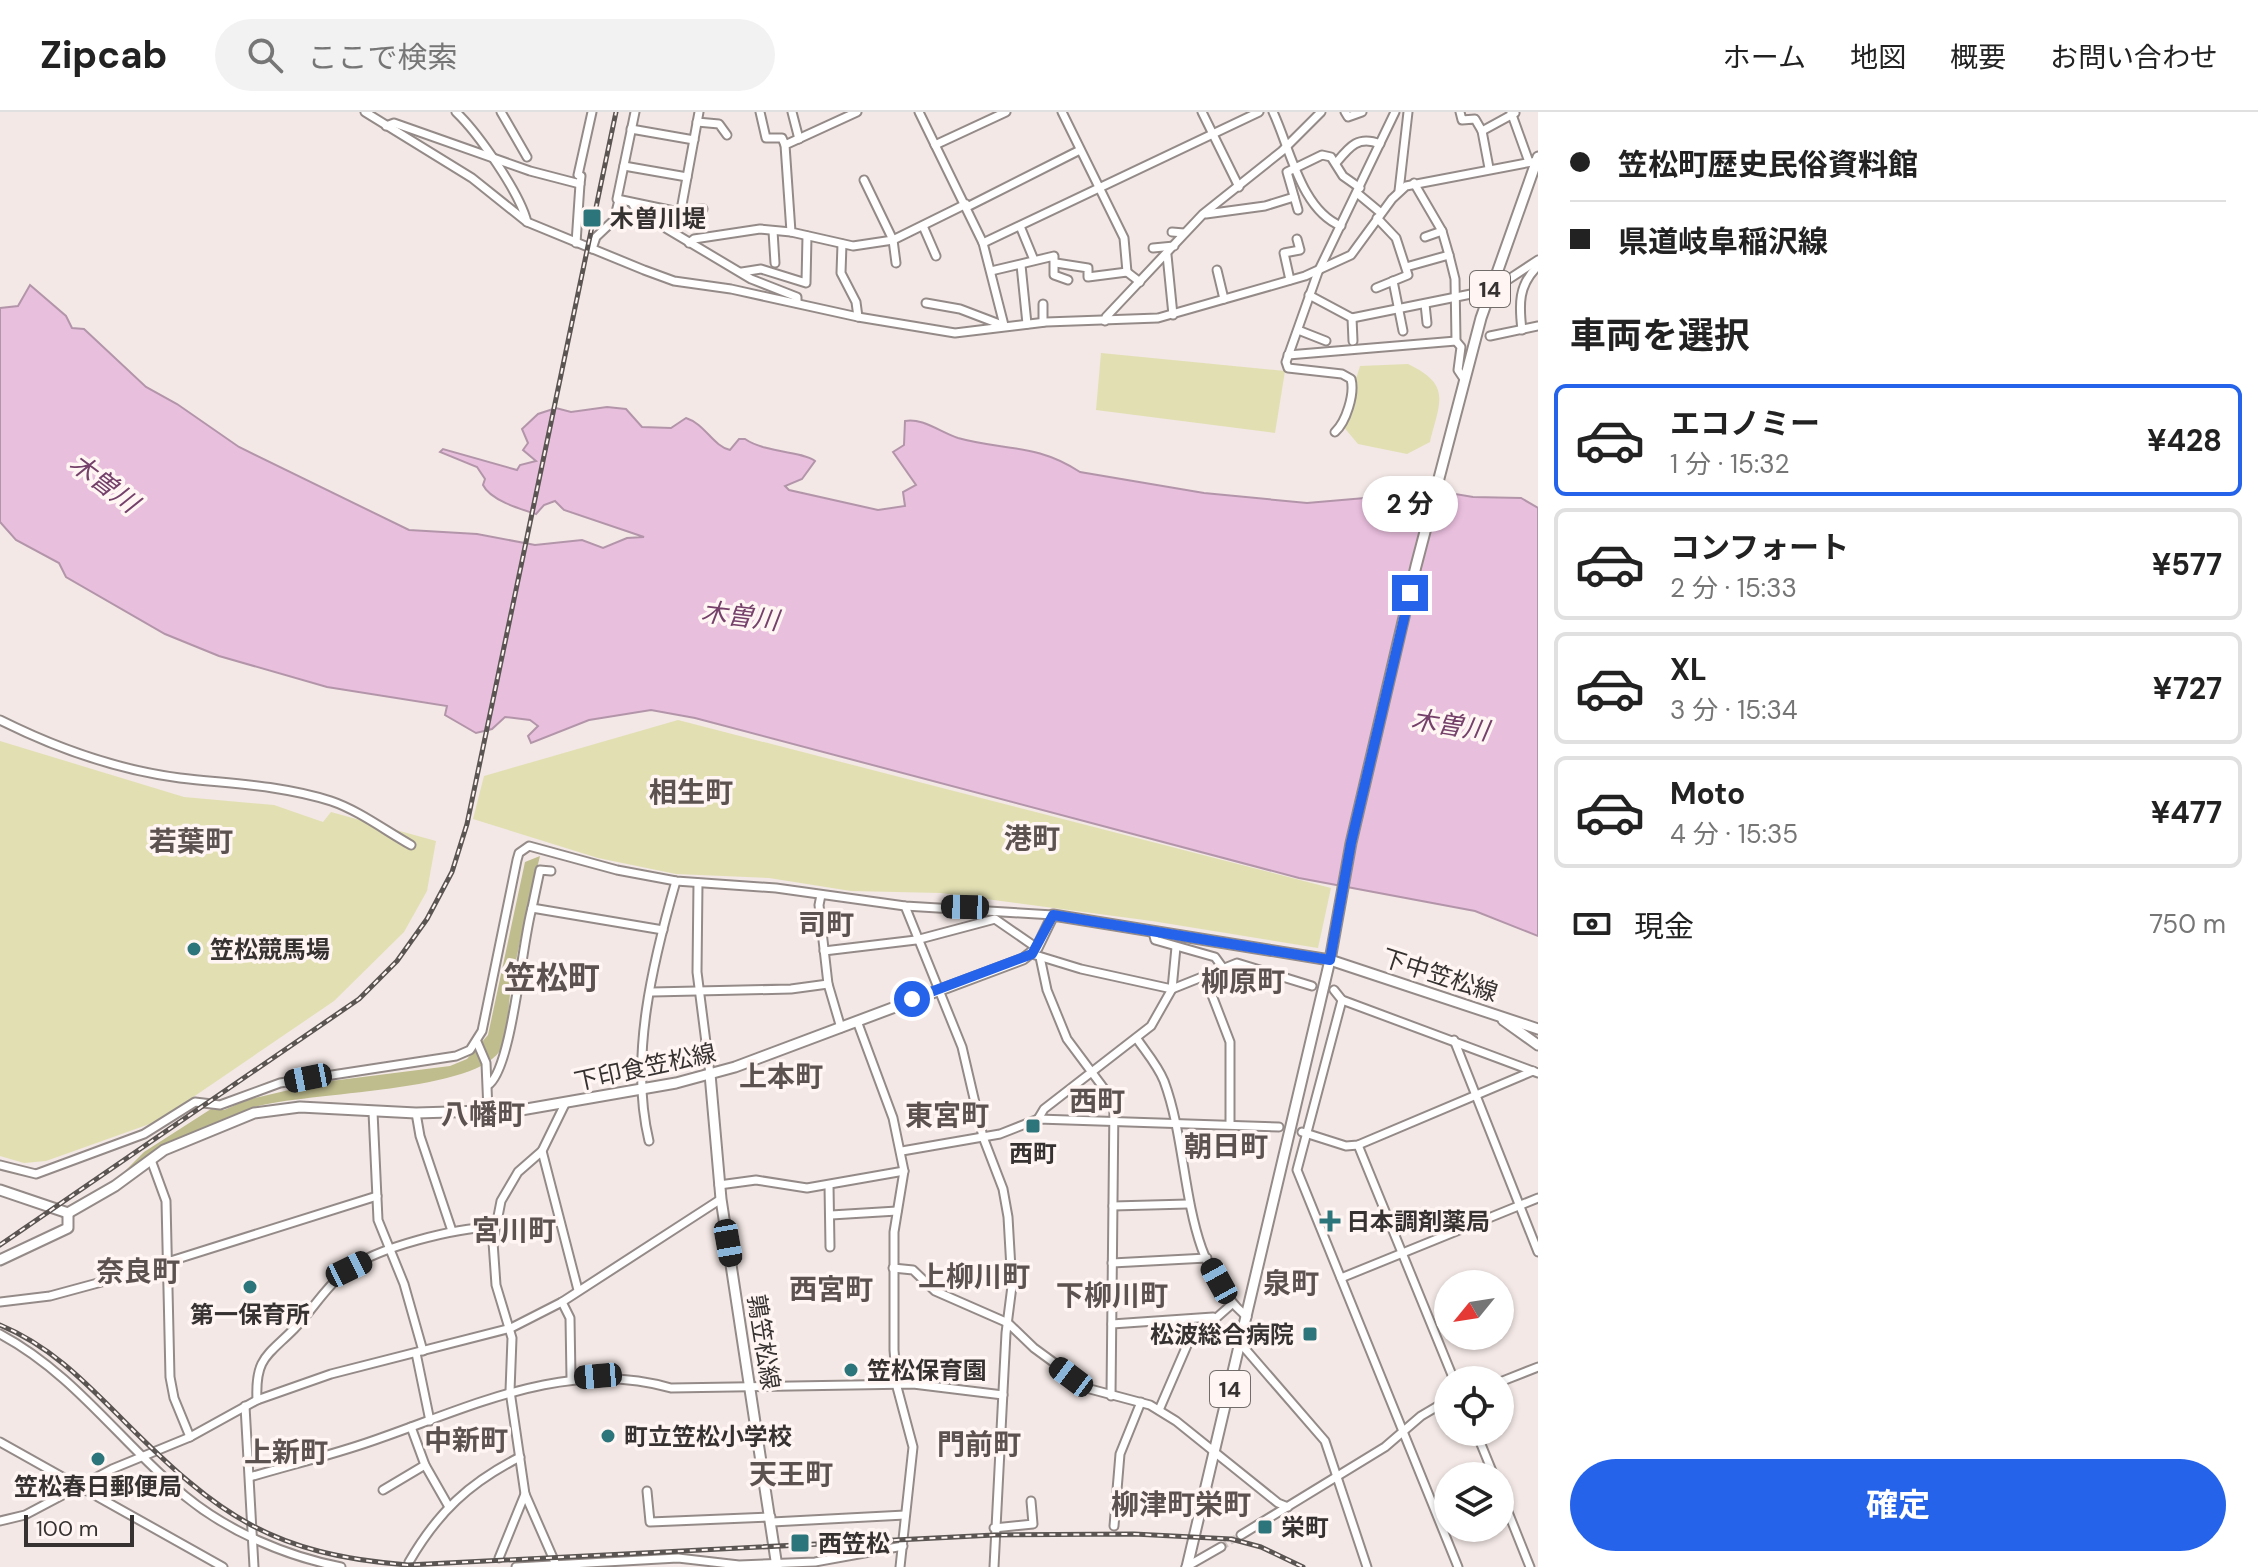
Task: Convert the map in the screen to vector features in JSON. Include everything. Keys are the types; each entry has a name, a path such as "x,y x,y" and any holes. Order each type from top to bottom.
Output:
{"main road":[{"name":"14","path":"1187,1567 1330,960 1351,843 1384,699 1464,379 1485,306 1536,165"},
{"path":"1036,953 1053,915 1330,960"},
{"name":"下印食笠松線","path":"0,1260 40,1238 68,1228 68,1213 85,1206 164,1150 254,1113 300,1107 416,1113 488,1111 565,1104 641,1089 710,1074 841,1028 1036,953"},
{"name":"下中笠松線","path":"1330,960 1538,1029"},
{"path":"1482,1009 1538,1045"},
{"name":"鶉笠松線","path":"710,1074 719,1185 777,1565"},
{"path":"0,1190 68,1213"}],"street":[{"path":"456,112 492,157 524,208 527,222"},
{"path":"501,112 527,157"},
{"path":"576,243 581,176 578,175 592,112"},
{"path":"592,249 596,237 614,220 635,112"},
{"path":"681,210 699,112"},
{"path":"760,112 766,138 782,138 785,145 791,232"},
{"path":"792,112 799,139"},
{"path":"785,145 857,112"},
{"path":"919,112 983,243 1004,325"},
{"path":"935,145 1006,112"},
{"path":"1062,112 1124,238 1127,272"},
{"path":"1202,112 1239,187"},
{"path":"983,243 1259,112"},
{"path":"1273,112 1312,202 1323,216 1341,226"},
{"path":"1105,321 1203,214 1289,145 1321,112"},
{"path":"1345,112 1348,117 1362,112"},
{"path":"1335,432 1342,425 1353,386 1351,379 1342,374 1288,368 1288,355 1318,272 1395,112"},
{"path":"1399,191 1408,112"},
{"path":"1460,112 1462,120 1475,119 1482,131 1489,168"},
{"path":"371,114 385,126 472,178 527,222 674,281 955,333 1004,325 1173,315 1318,272 1351,255 1399,191 1414,183 1489,168 1536,165 1513,113 1482,131"},
{"path":"697,122 719,124 727,135"},
{"path":"385,126 394,123 580,184"},
{"path":"1389,124 1405,133"},
{"path":"631,129 694,140"},
{"path":"1336,163 1358,141 1367,139 1380,144"},
{"path":"689,243 694,239 749,230 791,232 842,244 893,240 1080,150"},
{"path":"1298,210 1287,172 1322,155 1331,157 1343,176 1359,190 1396,238 1406,267 1408,275 1376,288"},
{"path":"624,166 687,177"},
{"path":"864,180 893,240 896,263"},
{"path":"1414,183 1442,231 1449,255 1457,298 1456,341 1461,347 1458,370 1464,379"},
{"path":"1203,214 1265,206 1294,197"},
{"path":"619,200 681,210 703,209"},
{"path":"632,203 637,211 751,279 797,297 797,303"},
{"path":"923,226 936,256"},
{"path":"1020,226 1034,260"},
{"path":"773,231 775,263"},
{"path":"1425,237 1442,231"},
{"path":"1172,232 1184,233"},
{"path":"741,272 761,269 806,283 807,236"},
{"path":"1290,280 1284,253 1300,250 1297,239"},
{"path":"842,244 841,273 856,302 858,317"},
{"path":"1153,248 1174,246"},
{"path":"1167,255 1173,315"},
{"path":"1406,267 1449,255"},
{"path":"991,271 1054,256 1056,279 1068,280"},
{"path":"1056,263 1088,268 1088,277 1127,272 1140,282"},
{"path":"1499,294 1506,281 1538,263"},
{"path":"1522,330 1518,305 1525,282 1538,263"},
{"path":"1021,265 1027,324"},
{"path":"1217,270 1224,299"},
{"path":"1393,281 1403,331"},
{"path":"1309,295 1352,318 1457,298 1476,293 1479,288"},
{"path":"926,303 960,309 1004,325"},
{"path":"1043,304 1043,322"},
{"path":"1425,304 1427,323"},
{"path":"1352,318 1353,341"},
{"path":"1490,336 1538,326"},
{"path":"1298,330 1326,341"},
{"path":"1288,355 1456,341"},
{"path":"0,720 83,756 135,769 178,778 275,786 332,801 411,845"},
{"path":"0,1165 36,1174 144,1134 195,1102 220,1105 280,1083 456,1056 470,1050 485,1022 517,860 529,846 617,870 676,881 776,888 905,906 965,907 1053,915"},
{"path":"488,1085 499,1071 511,1024 540,870 551,871"},
{"path":"649,1141 639,1066 663,930 676,881"},
{"path":"698,883 699,992 710,1074"},
{"path":"821,895 828,984 841,1028"},
{"path":"905,906 916,940 962,1047 983,1137 1003,1189 1008,1217 1012,1286 994,1528 994,1567"},
{"path":"532,908 663,930"},
{"path":"824,951 916,940 995,919 1036,953 1172,989 1237,963 1312,986"},
{"path":"1153,932 1155,940 1215,957 1223,968"},
{"path":"1038,1119 1044,1109 1151,1026 1172,989 1176,947"},
{"path":"1036,953 1067,1039 1114,1102 1111,1396"},
{"path":"1205,977 1230,1042 1230,1122"},
{"path":"652,992 828,984"},
{"path":"1334,990 1342,1000 1535,1072"},
{"path":"1342,1000 1297,1170 1458,1567"},
{"path":"857,1021 902,1151 904,1171 897,1211 893,1268 897,1387 913,1447 900,1567"},
{"path":"1137,1039 1163,1078 1176,1122 1188,1204 1207,1258 1232,1304 1247,1317"},
{"path":"1454,1040 1538,1252"},
{"path":"477,1042 486,1063 488,1111"},
{"path":"1305,1133 1346,1146 1358,1145 1535,1072"},
{"path":"557,1566 525,1494 510,1391 511,1328 493,1265 493,1227 510,1183 542,1151 565,1104"},
{"path":"373,1112 378,1220 391,1251 420,1352 430,1421"},
{"path":"416,1113 420,1136 452,1231"},
{"path":"902,1151 1000,1134 1038,1119 1230,1122 1279,1127"},
{"path":"1358,1145 1448,1366"},
{"path":"542,1151 578,1290"},
{"path":"151,1160 166,1201 170,1377 174,1398 190,1437"},
{"path":"719,1185 756,1180 807,1188 904,1171"},
{"path":"829,1185 830,1247"},
{"path":"0,1302 50,1296 168,1263 377,1196"},
{"path":"1341,1278 1538,1198"},
{"path":"0,1521 25,1515 144,1455 190,1437 257,1400 331,1374 511,1328 562,1302 721,1199"},
{"path":"1113,1206 1188,1204"},
{"path":"831,1215 897,1211"},
{"path":"257,1400 256,1383 267,1351 295,1328 319,1296 349,1269 452,1231 493,1227"},
{"path":"1112,1263 1207,1258"},
{"path":"893,1268 913,1270 935,1291 1008,1323 1071,1377 1090,1389 1141,1402 1159,1410 1278,1503 1288,1507"},
{"path":"562,1302 570,1318 571,1378"},
{"path":"1159,1410 1188,1343 1213,1317 1232,1304"},
{"path":"1112,1324 1213,1317"},
{"path":"0,1334 46,1361 201,1508 284,1551 341,1567"},
{"path":"1241,1344 1313,1423 1325,1441 1367,1567"},
{"path":"1514,1376 1538,1367"},
{"path":"250,1477 430,1421 510,1391 571,1378 639,1379 671,1388 897,1387 913,1384 1003,1395"},
{"path":"1114,1526 1120,1454 1141,1402"},
{"path":"245,1406 254,1567"},
{"path":"1241,1535 1338,1475 1434,1408"},
{"path":"411,1427 425,1465 449,1507"},
{"path":"0,1442 223,1567"},
{"path":"409,1562 430,1528 474,1482 520,1457"},
{"path":"383,1490 425,1465"},
{"path":"647,1491 650,1522 905,1515"},
{"path":"499,1558 525,1494"},
{"path":"994,1528 1033,1524 1031,1501"},
{"path":"1514,1527 1530,1567"},
{"path":"516,1567 614,1564 678,1558 739,1565 777,1565 903,1546"},
{"path":"1187,1567 1221,1547"}],"shaded area":[{"path":"1101,353 1285,371 1275,433 1096,410"},
{"path":"1408,364 1431,379 1437,387 1439,405 1430,442 1407,454 1358,444 1342,425 1360,366"},
{"path":"678,720 1331,888 1318,948 1152,921 941,893 851,891 769,878 676,874 598,858 473,819 484,776"},
{"name":"笠松競馬場","path":"0,741 184,797 274,805 323,822 331,812 436,841 427,891 404,932 334,1001 158,1121 46,1161 24,1163 0,1156"},
{"path":"540,856 514,971 504,1041 487,1062 461,1074 427,1082 276,1102 252,1108 185,1137 122,1174 144,1152 211,1109 224,1110 247,1100 323,1082 450,1066 467,1059 488,1035 525,862"}],"water":[{"name":"木曽川","path":"30,285 66,316 72,328 84,329 146,387 177,404 239,447 409,530 477,534 535,545 582,540 603,548 627,538 644,537 564,510 555,501 544,505 536,514 514,507 487,490 483,485 485,479 477,467 440,452 443,449 517,470 520,465 536,461 523,450 528,443 522,429 538,414 556,408 571,412 607,407 626,409 642,427 671,428 686,418 730,450 739,439 745,439 815,461 802,479 785,486 789,490 878,510 905,506 903,492 916,485 893,452 904,445 905,421 911,420 958,438 1049,456 1080,472 1204,493 1307,503 1423,493 1426,489 1473,497 1521,498 1538,508 1538,936 1475,911 1299,878 695,718 651,710 589,720 531,743 528,736 538,726 530,720 505,717 492,729 476,733 445,715 447,706 327,687 219,656 165,634 66,577 59,563 16,540 0,522 0,308 18,306"}],"tunnel":[{"path":"1221,1547 1241,1535"}],"railway":[{"path":"0,1245 359,999 397,961 427,919 452,872 467,824 616,112"},
{"path":"0,1325 36,1344 67,1367 158,1454 219,1505 283,1540 360,1560 408,1565 994,1535 1134,1534 1231,1539 1261,1547 1303,1567"}],"place":[{"name":"木曽川堤","path":"592,218"},
{"name":"笠松競馬場","path":"194,949"},
{"name":"西町","path":"1033,1126"},
{"name":"日本調剤薬局","path":"1330,1221"},
{"name":"第一保育所","path":"250,1287"},
{"name":"松波総合病院","path":"1310,1334"},
{"name":"笠松保育園","path":"851,1370"},
{"name":"町立笠松小学校","path":"608,1436"},
{"name":"笠松春日郵便局","path":"98,1459"},
{"name":"栄町","path":"1265,1527"},
{"name":"西笠松","path":"800,1543"}],"district":[{"name":"相生町","path":"691,792"},
{"name":"港町","path":"1032,838"},
{"name":"若葉町","path":"191,841"},
{"name":"司町","path":"826,924"},
{"name":"笠松町","path":"552,978"},
{"name":"柳原町","path":"1243,981"},
{"name":"上本町","path":"781,1076"},
{"name":"西町","path":"1097,1101"},
{"name":"八幡町","path":"483,1114"},
{"name":"東宮町","path":"947,1115"},
{"name":"朝日町","path":"1226,1146"},
{"name":"宮川町","path":"514,1230"},
{"name":"奈良町","path":"138,1271"},
{"name":"上柳川町","path":"974,1276"},
{"name":"泉町","path":"1291,1283"},
{"name":"西宮町","path":"831,1289"},
{"name":"下柳川町","path":"1112,1295"},
{"name":"中新町","path":"466,1440"},
{"name":"門前町","path":"979,1444"},
{"name":"上新町","path":"286,1452"},
{"name":"天王町","path":"791,1474"},
{"name":"柳津町栄町","path":"1181,1504"}],"route":[{"path":"912,999 1032,954 1053,915 1330,960 1351,843 1410,593"}]}
